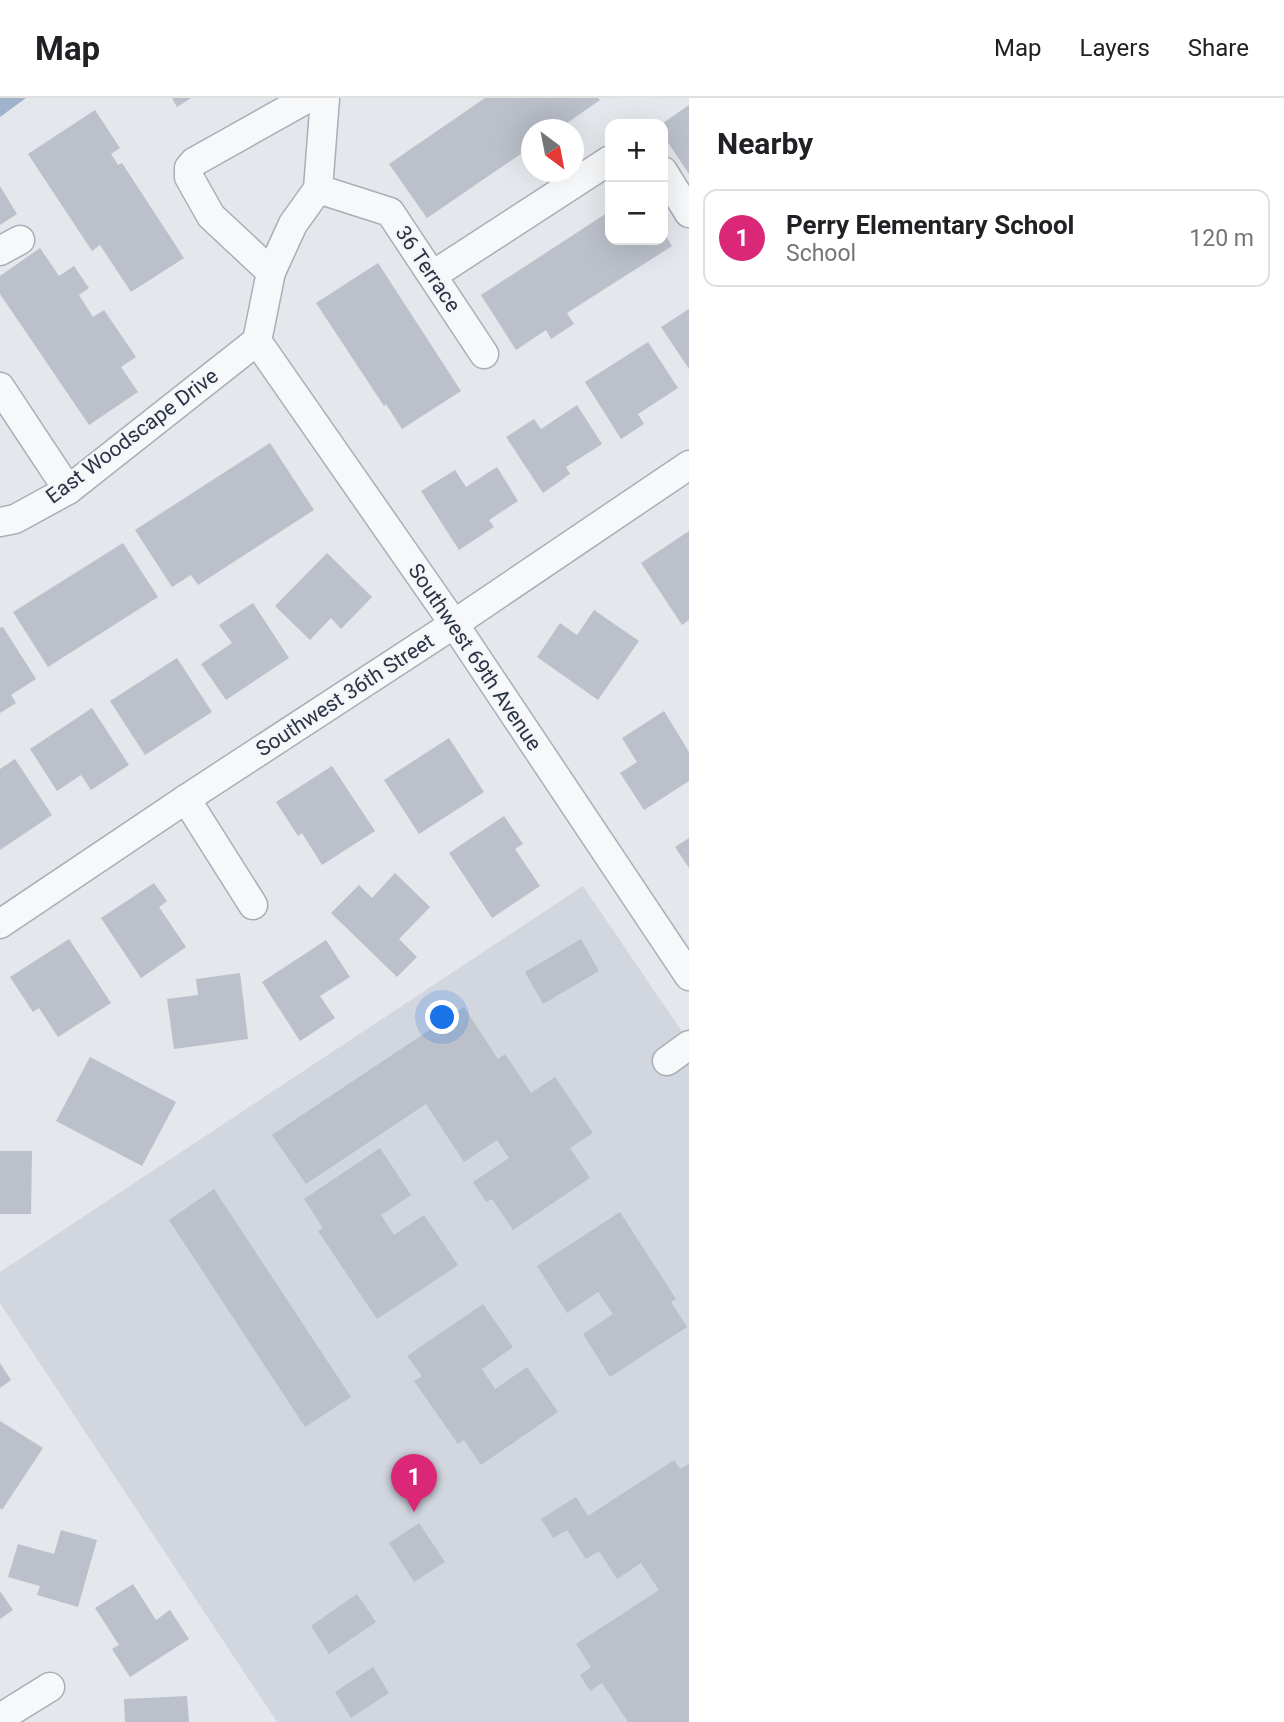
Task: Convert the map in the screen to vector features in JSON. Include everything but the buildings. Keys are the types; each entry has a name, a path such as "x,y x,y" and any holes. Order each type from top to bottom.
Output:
{"street":[{"path":"271,272 211,216 189,177 189,168 194,162 308,98"},
{"path":"257,341 271,272 293,224 318,189 325,98"},
{"path":"433,275 605,163"},
{"path":"668,179 689,213"},
{"name":"36 Terrace","path":"318,189 390,212 484,354"},
{"name":"East Woodscape Drive","path":"0,522 15,519 68,490 257,341"},
{"name":"Southwest 69th Avenue","path":"257,341 454,624 689,976"},
{"path":"0,387 68,490"},
{"name":"Southwest 36th Street","path":"0,924 689,465"},
{"path":"186,799 253,905"},
{"path":"0,1718 50,1688"}],"shaded area":[{"path":"583,886 689,1042 689,1722 277,1722 0,1303 0,1272"}],"water":[{"path":"0,98 26,98 0,117"}],"place":[{"name":"Perry Elementary School","path":"414,1512"}]}
